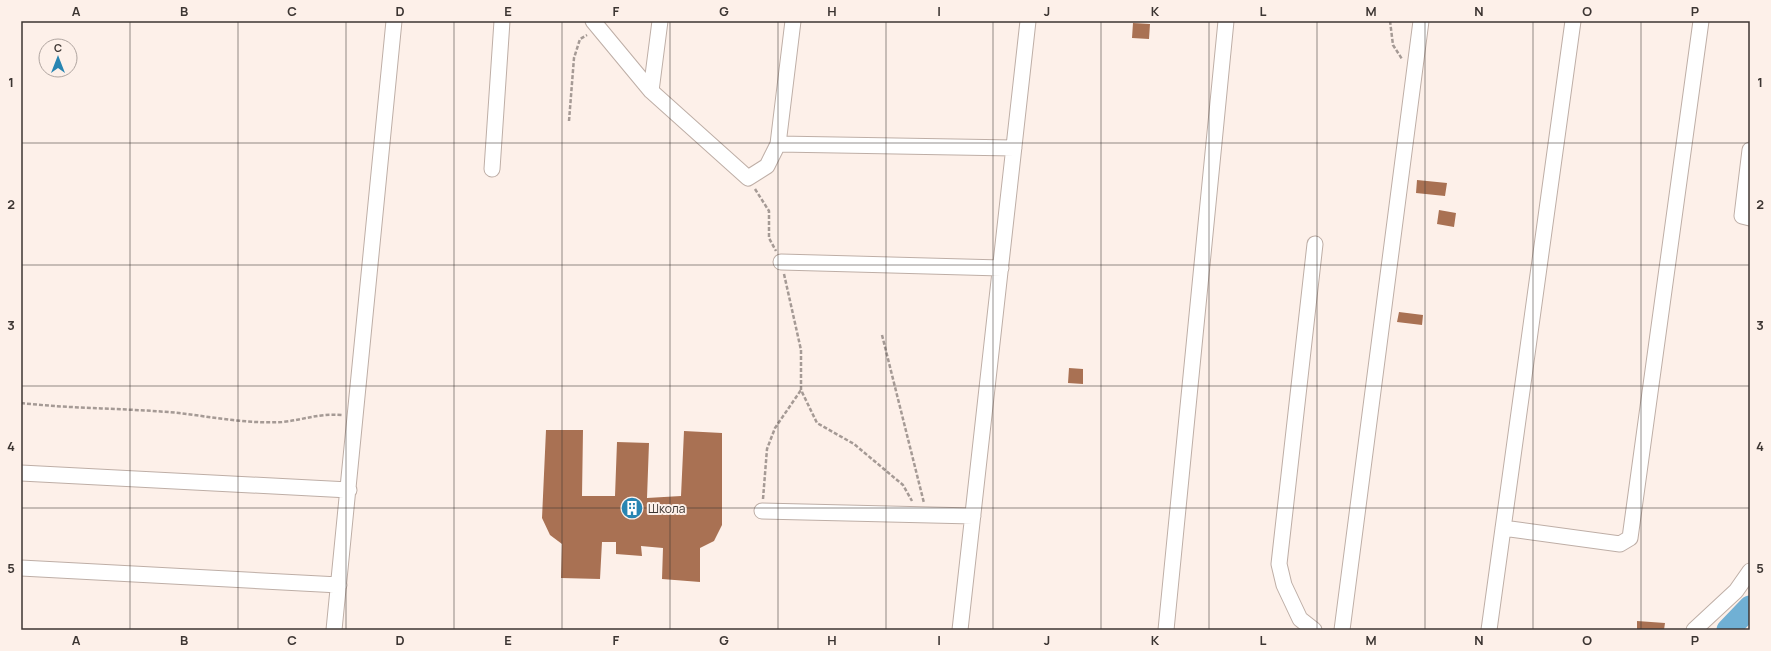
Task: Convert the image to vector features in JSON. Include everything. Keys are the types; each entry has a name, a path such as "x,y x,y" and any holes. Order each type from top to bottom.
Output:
{"street":[{"path":"334,630 349,490 394,21"},
{"path":"492,169 502,21"},
{"path":"651,90 660,21"},
{"path":"595,25 651,90 748,178 767,166 778,144 793,21"},
{"path":"960,630 1028,21"},
{"path":"1166,630 1226,21"},
{"path":"1342,630 1421,21"},
{"path":"1489,630 1573,21"},
{"path":"1503,528 1620,544 1630,538 1701,21"},
{"path":"778,144 1014,148"},
{"path":"1750,150 1742,216 1750,218"},
{"path":"1314,630 1300,619 1284,585 1279,564 1315,244"},
{"path":"781,262 1001,268"},
{"path":"21,473 349,490"},
{"path":"762,511 973,516"},
{"path":"21,568 339,585"},
{"path":"1694,630 1736,591 1750,571"}],"path":[{"path":"1390,21 1393,45 1401,59 1415,66"},
{"path":"569,121 574,58 580,38 595,25"},
{"path":"748,178 769,211 769,238 781,262 801,350 801,390 817,423 854,444 902,485 924,515"},
{"path":"882,335 924,515"},
{"path":"762,511 767,449 775,428 801,390"},
{"path":"21,403 65,408 105,408 180,414 215,419 274,422 282,422 326,414 356,416"}],"building":[{"path":"1133,23 1150,24 1149,39 1132,38"},
{"path":"1417,180 1447,183 1445,196 1416,193"},
{"path":"1439,210 1456,213 1454,227 1437,224"},
{"path":"1399,312 1423,315 1422,325 1397,322"},
{"path":"1069,368 1083,369 1083,384 1068,383"},
{"name":"Школа","path":"546,430 583,430 582,496 615,496 617,442 649,443 647,498 681,496 684,431 722,433 722,525 714,541 700,548 700,582 662,579 663,548 641,546 642,556 616,554 616,542 602,542 600,579 561,578 562,544 550,535 542,518"},
{"path":"1637,621 1665,623 1664,630 1637,630"}],"waterway":[{"path":"1728,630 1750,607"}],"place":[{"name":"Школа","path":"632,508"}]}
